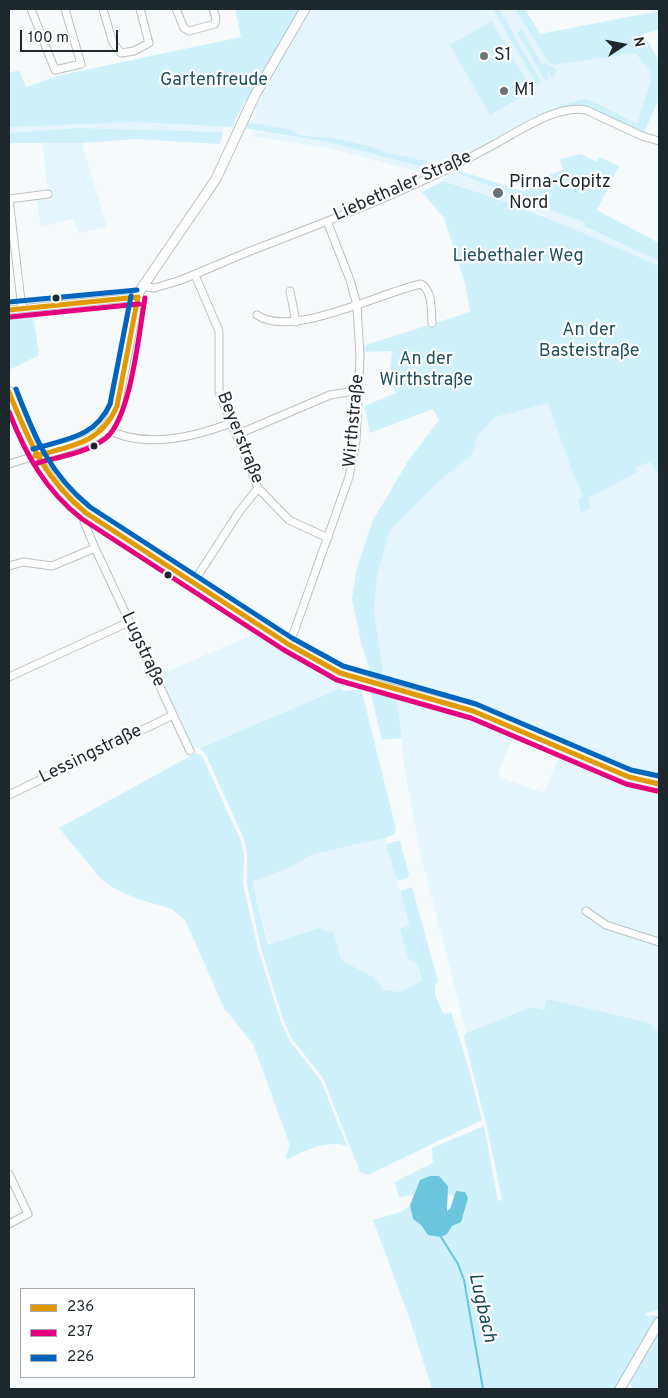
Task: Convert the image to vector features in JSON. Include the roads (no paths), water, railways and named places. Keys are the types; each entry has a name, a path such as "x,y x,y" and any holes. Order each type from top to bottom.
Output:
{"main road":[{"path":"9,392 35,456 55,486 86,513 288,644 340,673 383,688 473,711 629,777 659,784"}],"street":[{"path":"31,9 55,70 81,64 65,9"},
{"path":"103,9 113,43 121,53 134,51 149,42 150,39 140,9"},
{"path":"176,9 184,28 190,31 215,24 216,18 213,9"},
{"path":"9,464 90,438 106,428 117,406 138,296 142,286 216,179 255,95 305,9"},
{"name":"Liebethaler Straße","path":"142,286 160,288 196,275 437,176 540,120 562,112 586,110 642,136 659,141"},
{"path":"22,309 9,199 48,194"},
{"name":"Wirthstraße","path":"288,644 349,477 356,441 360,390 356,305 350,280 327,221"},
{"name":"Beyerstraße","path":"196,275 219,331 218,386 258,488 289,520 328,538"},
{"path":"257,315 264,320 296,322 421,284 426,288 429,295 432,323"},
{"path":"290,291 296,322"},
{"path":"9,310 138,296"},
{"path":"236,435 330,395 360,390"},
{"path":"106,428 130,437 166,439 197,435 231,423"},
{"path":"192,583 239,512 258,488"},
{"name":"Lugstraße","path":"86,513 84,522 95,548 190,751"},
{"path":"9,566 23,562 52,566 95,548"},
{"path":"9,676 129,622"},
{"name":"Lessingstraße","path":"9,795 173,715"},
{"path":"586,911 606,925 659,942"},
{"path":"9,1174 28,1214 9,1224"},
{"path":"620,1389 659,1322"}],"water":[{"path":"430,1176 439,1176 448,1186 447,1211 450,1209 456,1191 465,1192 468,1198 461,1222 452,1226 447,1234 441,1237 428,1235 421,1225 413,1219 410,1205 420,1180"}],"waterway":[{"name":"Lugbach","path":"441,1237 458,1264 464,1280 483,1389"}],"place":[{"name":"S1","path":"484,56"},
{"name":"M1","path":"504,91"},
{"name":"Pirna-Copitz Nord","path":"498,193"}],"park label":[{"name":"Gartenfreude","path":"214,81"},
{"name":"Liebethaler Weg","path":"518,257"},
{"name":"An der Basteistraße","path":"589,341"},
{"name":"An der Wirthstraße","path":"426,370"}]}
